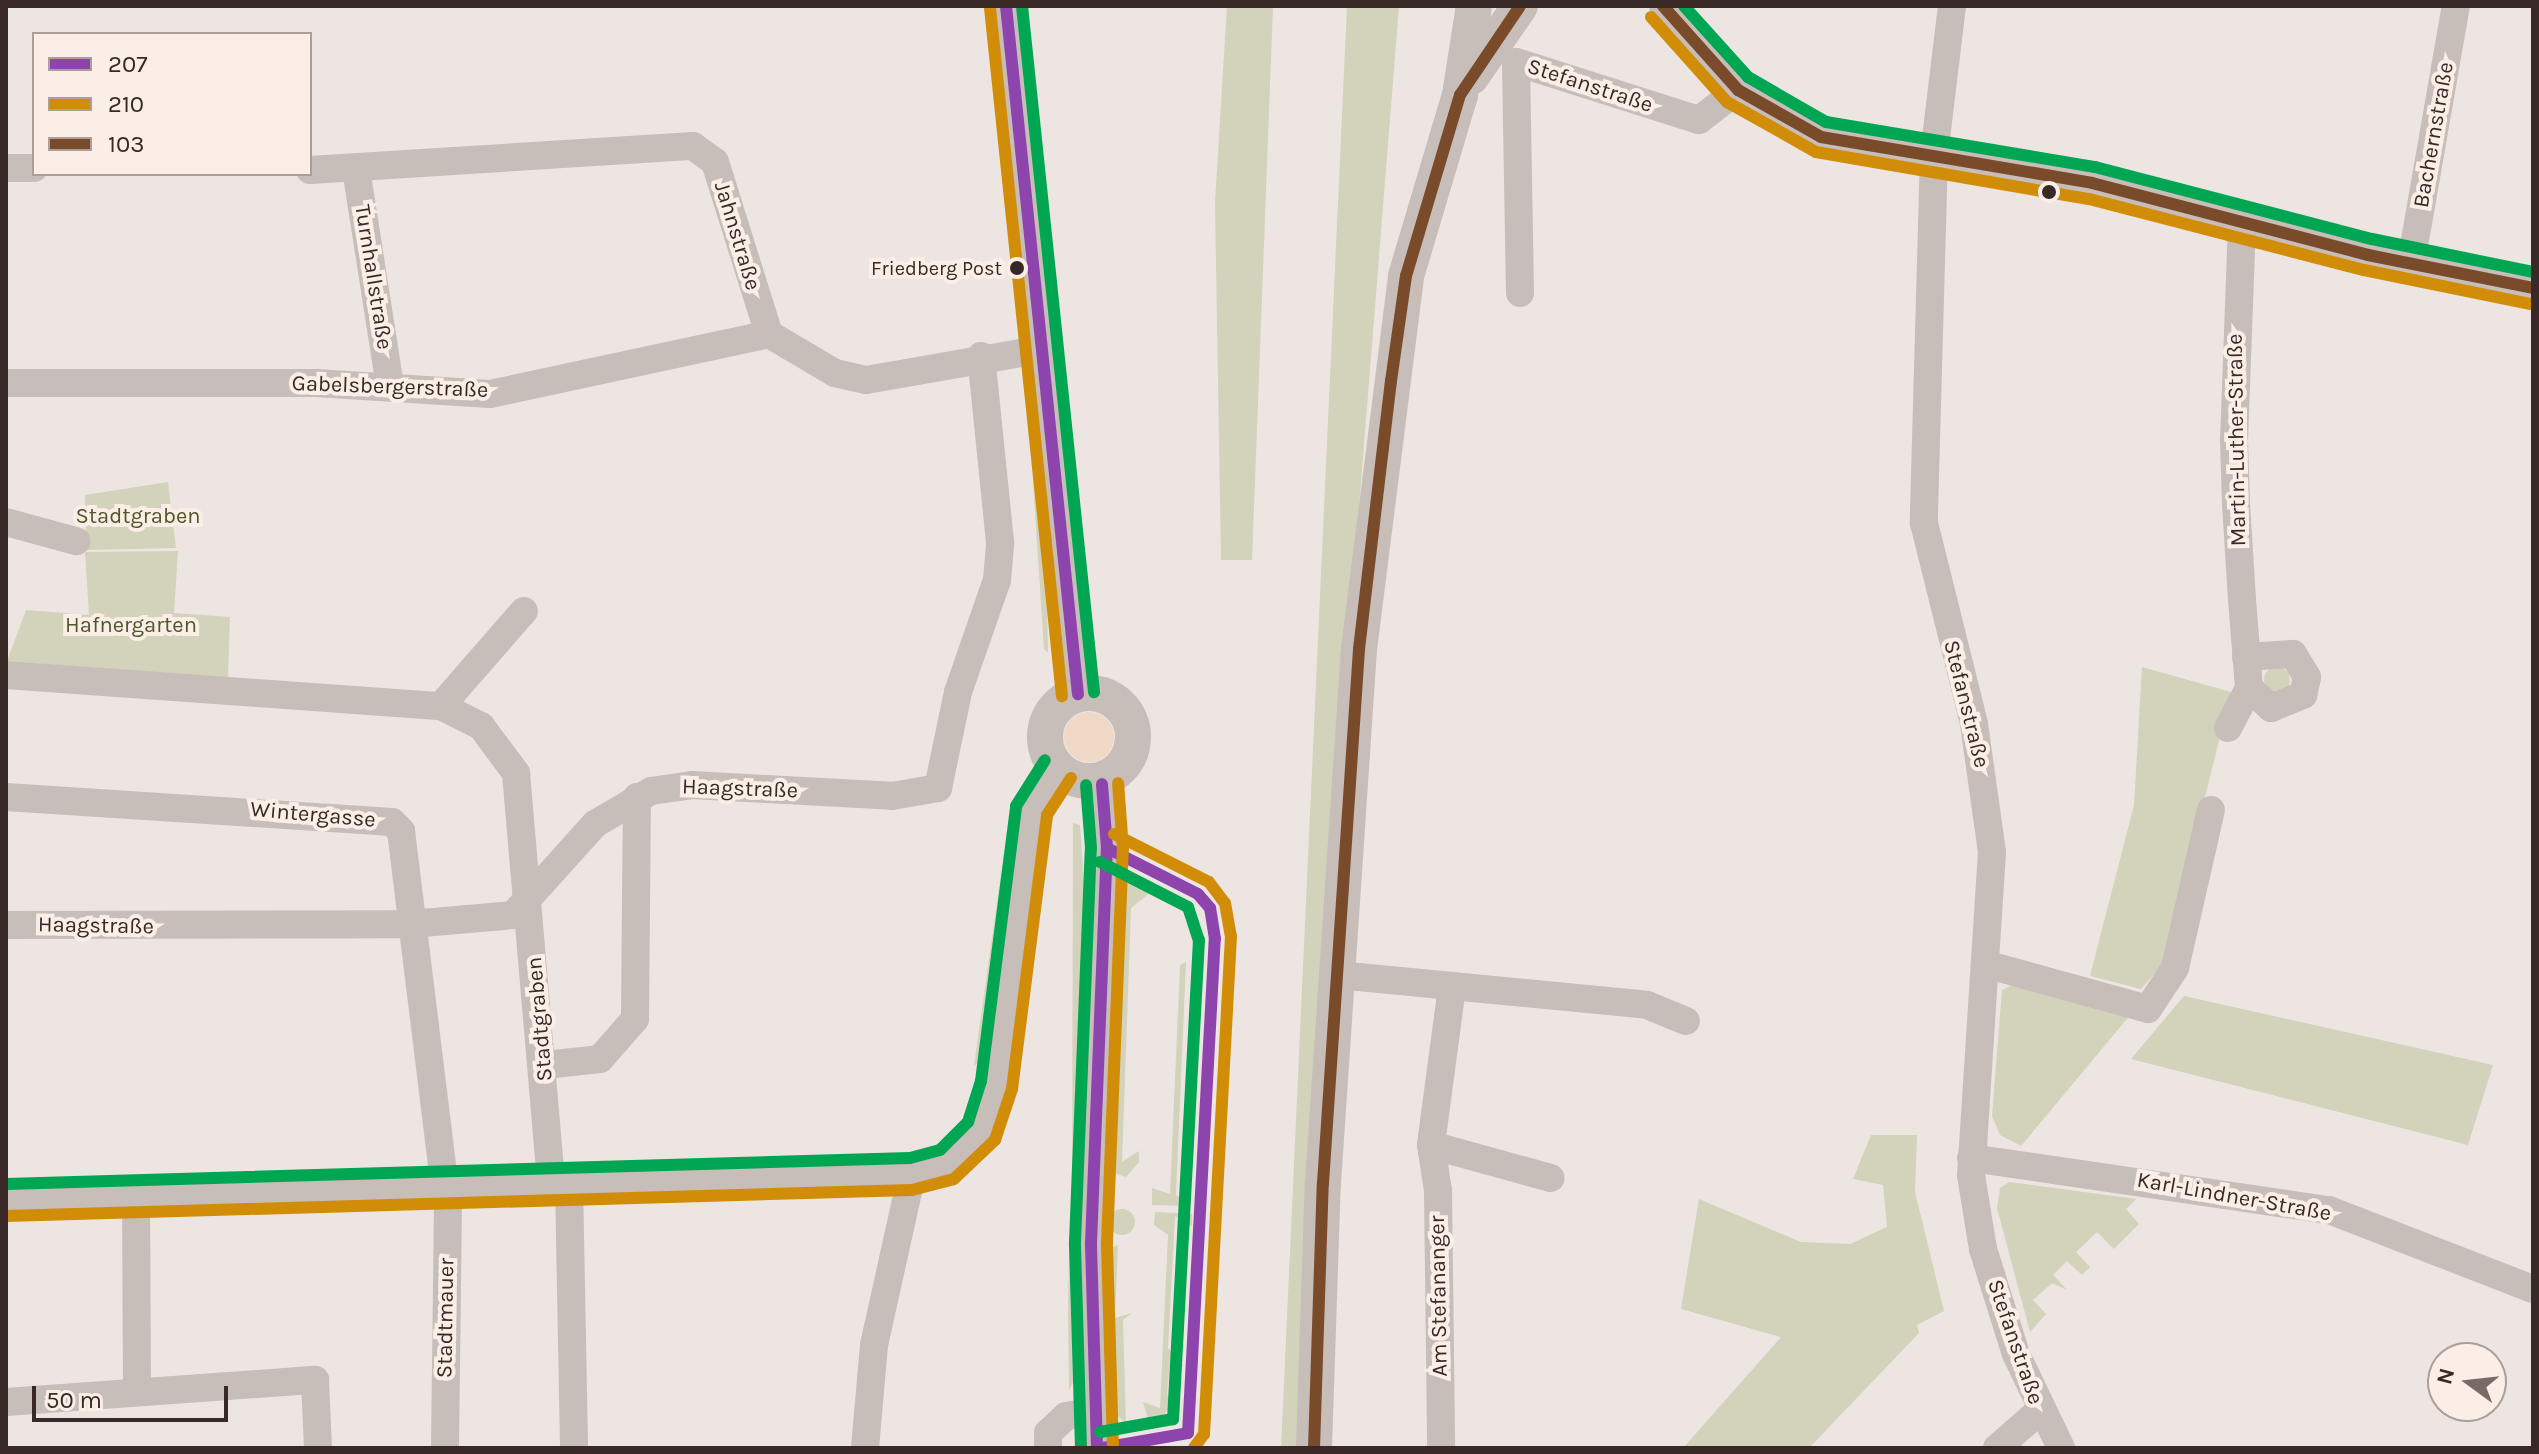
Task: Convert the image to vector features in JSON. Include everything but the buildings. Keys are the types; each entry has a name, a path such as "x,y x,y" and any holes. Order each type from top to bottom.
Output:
{"street":[{"path":"1006,6 1078,694"},
{"path":"1314,1448 1338,975 1359,649 1406,276 1460,95 1474,6"},
{"path":"1460,95 1520,6"},
{"path":"1640,6 1672,16 1738,90 1821,137 2092,183 2242,223 2533,288"},
{"name":"Stefanstraße","path":"1952,6 1934,154 1924,523 1984,776 1992,852 1971,1158 1983,1249 2038,1412 2061,1448"},
{"name":"Bachernstraße","path":"2411,263 2456,6"},
{"name":"Stefanstraße","path":"1520,293 1516,62 1699,120 1738,90"},
{"name":"Jahnstraße","path":"312,170 693,146 715,162 769,334"},
{"path":"6,168 32,168"},
{"name":"Turnhallstraße","path":"356,169 390,386"},
{"name":"Martin-Luther-Straße","path":"2242,223 2234,440 2249,688"},
{"path":"769,334 835,373 866,380 981,356 1043,349"},
{"name":"Gabelsbergerstraße","path":"6,383 390,386 490,394 769,334"},
{"name":"Haagstraße","path":"6,925 411,924 513,915 529,903 595,824 637,797 692,785 892,796 938,788 958,692 997,580 1000,542 981,356"},
{"path":"6,522 76,541"},
{"path":"441,706 524,611"},
{"path":"2228,728 2249,688 2263,705 2280,709 2297,702 2307,677 2293,654 2246,657"},
{"name":"Stadtgraben","path":"6,675 441,706 481,726 516,773 544,1065 560,1184 574,1448"},
{"path":"1078,694 1109,697 1132,724 1128,760 1101,780 1082,781 1058,769 1047,752 1046,726 1056,708 1078,694"},
{"path":"6,1200 912,1174 948,1164 982,1131 997,1084 1032,809 1058,769"},
{"path":"1097,1448 1091,1243 1107,848 1101,780"},
{"name":"Wintergasse","path":"6,797 392,822 401,831 446,1189"},
{"path":"544,1065 600,1059 635,1019 637,797"},
{"path":"1985,964 2148,1009 2175,968 2211,810"},
{"path":"1338,975 1647,1005 1686,1021"},
{"name":"Am Stefananger","path":"1441,1448 1438,1191 1431,1145 1452,987"},
{"path":"1431,1145 1551,1178"},
{"name":"Karl-Lindner-Straße","path":"1971,1158 2329,1210 2533,1289"},
{"path":"865,1448 874,1345 912,1174"},
{"name":"Stadtmauer","path":"445,1448 446,1189"},
{"path":"136,1198 137,1392"},
{"path":"6,1402 315,1380 318,1448"},
{"path":"1048,1448 1048,1433 1066,1416 1095,1411"},
{"path":"1997,1448 2038,1412"}],"green space":[{"path":"1227,6 1273,6 1252,560 1221,560 1215,202"},
{"path":"1347,6 1399,6 1348,646 1299,1448 1281,1448"},
{"path":"1027,390 1046,561 1048,653 1044,649"},
{"name":"Stadtgraben","path":"168,482 176,548 86,550 85,495"},
{"name":"Hafnergarten","path":"178,551 174,613 230,617 228,678 7,661 26,610 89,615 85,552"},
{"path":"2142,667 2231,692 2164,963 2141,989 2090,976 2134,805"},
{"path":"2277,667 2286,671 2290,680 2286,689 2277,693 2268,689 2264,680 2268,671"},
{"path":"1073,823 1080,825 1085,898 1072,1230"},
{"path":"1004,853 1009,891 987,1054 974,1066"},
{"path":"1137,876 1151,892 1131,908 1122,1162 1139,1151 1139,1162 1126,1177 1115,1173 1113,1159 1126,885"},
{"path":"1186,962 1176,1195 1190,1206 1152,1205 1152,1188 1170,1194 1180,965"},
{"path":"2015,984 2131,1014 2021,1146 2000,1135 1992,1116 2002,990"},
{"path":"2184,996 2493,1065 2468,1145 2131,1059"},
{"path":"1871,1135 1917,1135 1915,1192 1944,1311 1917,1325 1919,1333 1809,1448 1683,1448 1781,1337 1681,1309 1699,1199 1801,1242 1850,1244 1887,1227 1883,1185 1853,1179"},
{"path":"2009,1182 2136,1199 2126,1209 2139,1224 2114,1249 2097,1232 2076,1252 2090,1267 2082,1275 2067,1261 2053,1275 2067,1290 2052,1283 2033,1300 2046,1314 2030,1332 1997,1208 2000,1188"},
{"path":"1122,1209 1131,1213 1135,1222 1131,1231 1122,1235 1113,1231 1109,1222 1113,1213"},
{"path":"1155,1212 1192,1214 1192,1226 1175,1216 1168,1348 1184,1366 1170,1357 1167,1395 1176,1403 1150,1426 1143,1402 1160,1408 1168,1235 1154,1225"},
{"path":"1118,1245 1115,1318 1132,1313 1123,1320 1126,1423 1114,1413 1109,1249"},
{"path":"1069,1252 1073,1382 1069,1391 1068,1310"}],"sand":[{"path":"1089,712 1107,719 1114,737 1107,755 1089,762 1071,755 1064,737 1071,719"}],"transit line":[{"name":"207","path":"1006,6 1078,694"},
{"path":"1022,6 1094,692"},
{"name":"103","path":"1314,1448 1323,1183 1359,649 1391,381 1406,276 1460,95 1520,6"},
{"name":"103","path":"1663,6 1738,90 1821,137 2092,183 2368,255 2533,288"},
{"path":"1684,6 1748,77 1826,122 2095,167 2372,239 2533,272"},
{"name":"210","path":"990,8 1062,696"},
{"name":"210","path":"1651,17 1727,102 1816,152 2089,199 2364,270 2530,304"},
{"path":"6,1184 910,1158 940,1150 968,1122 981,1081 1016,806 1045,760"},
{"name":"210","path":"6,1216 912,1190 954,1179 995,1140 1012,1089 1047,815 1071,778"},
{"name":"210","path":"1113,1448 1107,1243 1123,849 1118,783"},
{"name":"207","path":"1097,1448 1091,1243 1107,848 1102,784"},
{"path":"1081,1448 1075,1242 1091,848 1086,785"},
{"name":"210","path":"1114,834 1209,882 1225,903 1231,936 1204,1434 1194,1448"},
{"name":"207","path":"1103,1448 1188,1433 1215,939 1210,908 1198,894 1107,848"},
{"path":"1100,862 1188,907 1199,940 1173,1419 1100,1432"}],"place":[{"name":"Friedberg Post","path":"1017,268"}]}
